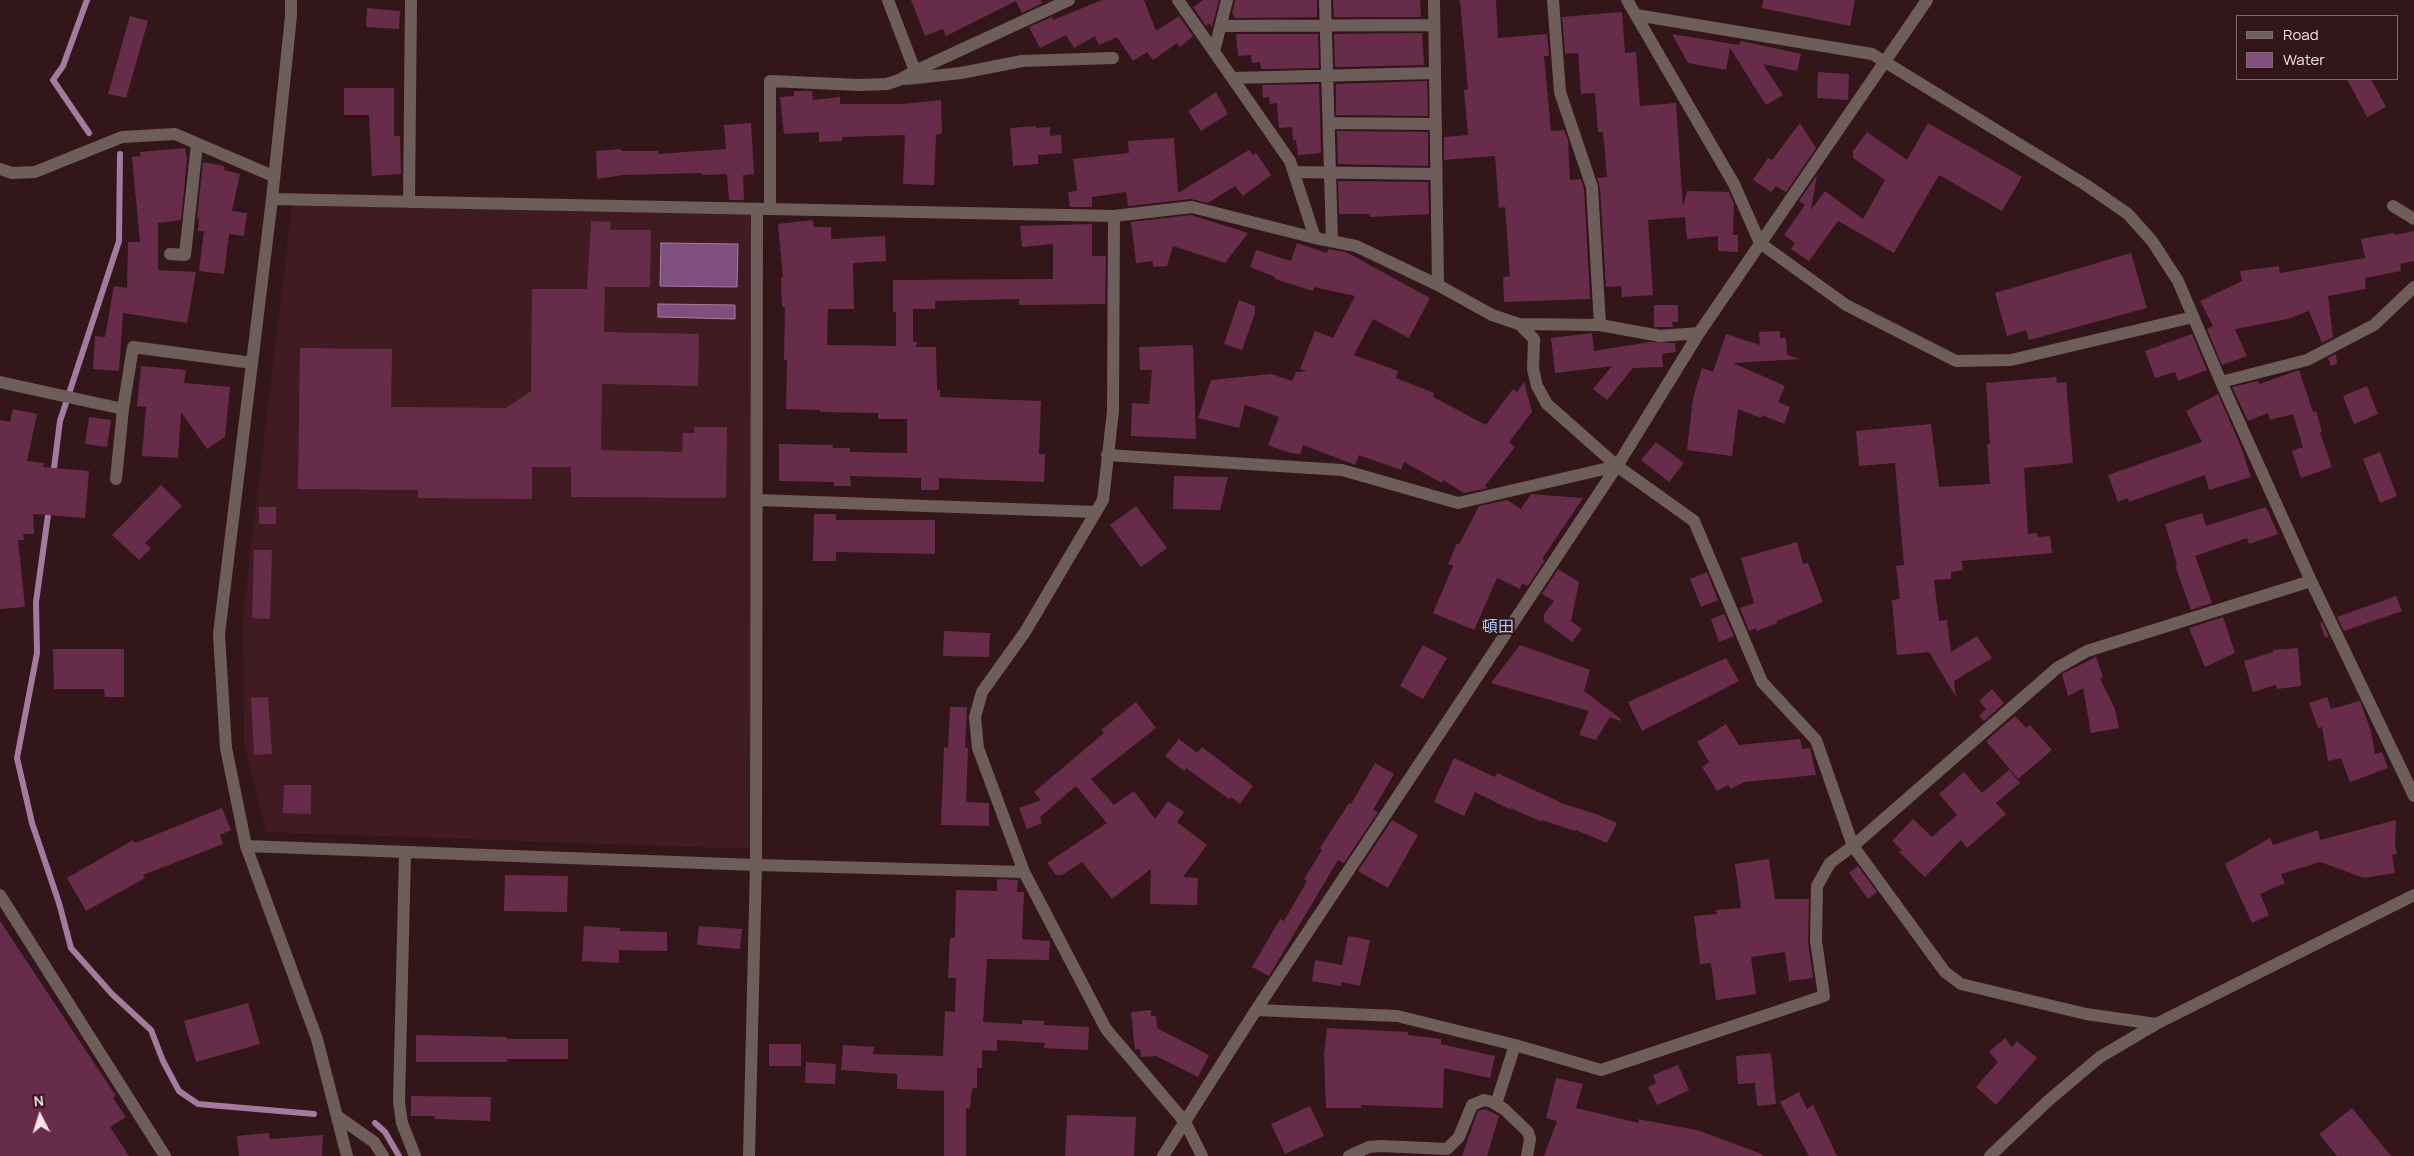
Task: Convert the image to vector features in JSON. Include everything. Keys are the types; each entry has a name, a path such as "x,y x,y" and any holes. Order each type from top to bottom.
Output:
{"street":[{"path":"291,0 291,16 272,199 218,634 226,748 246,846 317,1039 347,1156"},
{"path":"409,202 411,0"},
{"path":"888,0 915,71"},
{"path":"899,80 1069,0"},
{"path":"1178,0 1290,160 1315,238"},
{"path":"1214,52 1227,0"},
{"path":"1325,0 1332,241"},
{"path":"1434,0 1438,285"},
{"path":"1553,0 1560,92 1592,187 1600,325"},
{"path":"1627,0 1734,184 1760,243 1846,305 1956,361 2011,360 2193,317"},
{"path":"1163,1156 1256,1010 1618,466 1699,333 1885,64 1927,0"},
{"path":"1636,15 1872,54 1885,64 2086,185 2128,214 2152,241 2178,281 2221,382 2311,581 2411,784 2414,796"},
{"path":"1221,26 1434,25"},
{"path":"748,1156 756,865 758,500 764,209 770,81 859,85 961,73 1022,61 1113,58"},
{"path":"1232,78 1435,73"},
{"path":"1329,123 1436,124"},
{"path":"0,169 12,173 35,172 122,137 176,134 273,176"},
{"path":"170,254 184,255 197,144"},
{"path":"1294,172 1436,174"},
{"path":"272,199 1114,216 1192,207 1315,238 1356,246 1438,285 1492,315 1519,324 1600,325 1660,336 1699,333"},
{"path":"2393,206 2414,219"},
{"path":"1114,216 1113,411 1103,500 1025,632 982,692 975,717 978,748 1024,872 1106,1029 1186,1122 1202,1156"},
{"path":"2221,382 2307,360 2374,325 2414,287"},
{"path":"1519,324 1534,339 1533,369 1537,386 1547,404 1618,466 1694,521 1762,682 1816,740 1853,846 1945,972 1961,984 2086,1014 2156,1024"},
{"path":"116,479 123,409 133,347 252,363"},
{"path":"0,382 123,409"},
{"path":"1107,455 1342,470 1458,504 1618,466"},
{"path":"758,500 1096,512"},
{"path":"1256,1010 1396,1016 1515,1045 1601,1070 1824,996 1816,941 1817,886 1830,863 1853,846 2065,664 2088,651 2311,581"},
{"path":"246,846 756,865 1024,872"},
{"path":"405,853 399,1102 402,1123 415,1156"},
{"path":"0,895 165,1156"},
{"path":"1990,1156 2049,1100 2100,1057 2156,1024 2414,895"},
{"path":"1496,1104 1515,1045"},
{"path":"1349,1156 1369,1147 1381,1146 1447,1149 1459,1137 1472,1105 1484,1100 1504,1109 1528,1132 1530,1139 1527,1156"},
{"path":"337,1116 374,1142 383,1156"}],"shaded area":[{"path":"292,205 755,212 750,849 266,832 244,744 243,615"}],"water":[{"path":"661,243 738,244 737,287 660,286"},
{"path":"658,304 735,305 735,319 658,317"}],"building":[{"path":"911,0 1040,0 1043,3 1022,13 1016,1 946,36 943,29 925,36"},
{"path":"1102,0 1144,0 1156,31 1179,16 1193,36 1180,47 1177,43 1153,60 1147,52 1133,61 1117,37 1099,45 1095,36 1074,48 1066,35 1040,48 1029,27 1052,17 1053,20"},
{"path":"1203,0 1219,0 1212,27 1209,23 1206,26 1193,7"},
{"path":"1235,0 1317,0 1317,17 1234,18 1234,14 1232,15"},
{"path":"1333,0 1420,0 1421,17 1334,17"},
{"path":"1460,0 1496,0 1498,38 1547,34 1549,56 1544,56 1551,131 1564,130 1568,140 1570,180 1581,179 1584,189 1590,299 1504,302 1503,277 1510,276 1505,207 1499,208 1495,156 1444,160 1444,137 1468,135 1464,90 1468,89"},
{"path":"1763,0 1855,0 1850,26 1762,8"},
{"path":"367,8 400,11 399,29 366,27"},
{"path":"1622,12 1625,53 1636,52 1640,106 1676,103 1683,207 1687,191 1729,192 1734,204 1733,235 1738,235 1738,252 1718,251 1718,236 1687,239 1685,217 1648,220 1653,295 1622,297 1621,286 1606,287 1600,187 1597,178 1607,177 1603,132 1598,132 1595,93 1581,94 1578,53 1565,54 1562,17"},
{"path":"130,16 148,21 126,98 108,94"},
{"path":"1422,33 1424,65 1335,67 1334,34"},
{"path":"1236,34 1318,34 1319,68 1261,69 1260,62 1252,63 1251,55 1238,56"},
{"path":"1672,34 1739,45 1741,41 1801,54 1797,71 1763,64 1783,95 1766,105 1730,48 1726,70 1688,63"},
{"path":"1818,72 1849,74 1848,100 1817,98"},
{"path":"2348,80 2372,80 2386,107 2367,117"},
{"path":"1427,81 1428,116 1336,115 1336,84"},
{"path":"1319,84 1321,153 1298,155 1296,140 1293,140 1292,127 1279,128 1277,103 1270,104 1269,97 1263,98 1262,85"},
{"path":"344,88 394,88 394,136 400,136 401,174 372,176 369,115 344,115"},
{"path":"794,91 812,91 813,100 840,97 840,104 903,104 941,100 942,130 941,134 936,135 934,185 903,184 905,135 842,137 842,141 819,142 819,132 784,134 780,97 794,96"},
{"path":"1216,92 1228,114 1201,131 1188,111"},
{"path":"751,123 754,174 743,175 744,200 729,200 727,174 623,175 597,179 596,151 621,149 621,151 658,151 658,154 726,149 724,125"},
{"path":"1800,123 1816,148 1786,192 1776,186 1771,192 1753,180 1768,158 1772,160"},
{"path":"1928,123 2022,177 2002,211 1939,175 1894,253 1838,221 1809,261 1791,249 1795,243 1784,235 1805,205 1799,201 1817,175 1811,210 1825,191 1863,219 1885,180 1853,158 1853,151 1867,132 1907,160"},
{"path":"1036,126 1036,128 1050,127 1050,136 1061,135 1062,153 1038,155 1038,164 1013,166 1010,128"},
{"path":"1337,131 1428,132 1428,166 1338,164"},
{"path":"1174,138 1178,193 1249,150 1253,155 1256,153 1271,175 1243,196 1235,186 1208,203 1191,199 1128,206 1126,192 1092,197 1092,207 1070,207 1068,192 1077,191 1073,159 1129,153 1128,141"},
{"path":"185,148 187,159 181,220 158,223 158,270 196,272 187,323 123,313 119,371 93,369 95,336 105,337 114,286 127,288 128,242 140,242 132,157 141,156 140,152"},
{"path":"203,162 224,166 224,170 240,174 232,211 247,213 244,236 229,234 224,274 199,271 204,231 198,231 199,218 197,218"},
{"path":"1338,181 1428,182 1429,214 1370,217 1370,214 1339,214"},
{"path":"1191,215 1248,233 1225,263 1173,246 1167,266 1153,267 1153,261 1136,263 1131,222"},
{"path":"813,220 814,227 831,227 831,239 885,236 886,261 853,263 854,309 828,309 827,345 896,346 896,312 893,312 893,280 1053,279 1053,244 1022,247 1020,226 1092,224 1092,256 1106,256 1105,304 1019,305 1019,299 935,301 935,309 913,309 913,342 917,342 916,347 936,347 937,390 940,390 940,397 1041,401 1039,454 1045,454 1044,482 939,478 939,490 921,490 921,478 850,476 851,486 834,486 834,482 779,481 779,444 833,445 833,448 850,448 850,452 907,453 907,419 878,419 878,413 820,412 820,410 786,409 787,360 784,360 785,307 782,307 781,277 783,277 778,224"},
{"path":"591,221 611,222 610,230 651,230 650,287 605,287 604,332 699,334 698,386 602,384 601,450 682,452 683,433 694,433 694,427 727,427 726,498 571,497 571,467 532,467 532,499 418,498 418,490 298,489 300,348 392,349 391,407 506,408 531,391 532,289 587,289"},
{"path":"2414,231 2414,261 2400,264 2401,271 2365,278 2366,289 2328,296 2333,337 2322,343 2309,311 2288,319 2235,329 2247,356 2222,365 2207,329 2213,326 2200,301 2242,281 2240,271 2279,266 2280,273 2365,258 2361,239"},
{"path":"1297,243 1327,253 1328,249 1346,252 1430,298 1409,338 1373,319 1354,355 1398,371 1396,378 1434,393 1433,397 1486,425 1513,389 1517,392 1524,382 1532,412 1509,442 1515,447 1485,486 1488,488 1464,493 1443,480 1442,483 1404,462 1401,470 1359,455 1355,465 1303,445 1300,454 1290,453 1268,445 1279,417 1245,405 1239,428 1198,418 1211,380 1271,374 1292,381 1296,372 1307,371 1300,369 1315,331 1333,338 1355,296 1314,287 1313,291 1275,279 1275,277 1250,267 1256,250 1291,261"},
{"path":"2131,253 2147,308 2029,340 2026,330 2007,336 1995,293"},
{"path":"1239,300 1255,306 1255,313 1242,350 1224,344"},
{"path":"1654,305 1678,305 1678,322 1672,322 1673,327 1654,327"},
{"path":"1780,331 1780,338 1786,338 1787,355 1800,359 1733,363 1785,386 1778,402 1790,407 1784,424 1762,415 1761,418 1738,409 1732,456 1687,450 1693,398 1702,368 1713,372 1726,334 1760,345 1759,332"},
{"path":"1592,333 1594,351 1650,342 1675,343 1676,352 1662,354 1663,367 1633,368 1607,400 1593,389 1612,366 1555,373 1551,338"},
{"path":"2192,334 2207,370 2178,381 2175,372 2155,378 2145,351"},
{"path":"1193,345 1196,439 1131,436 1132,403 1149,404 1152,370 1140,370 1139,347"},
{"path":"2336,354 2337,364 2331,366 2328,358"},
{"path":"141,366 186,370 184,383 230,387 225,437 207,449 181,412 178,458 142,456 146,407 137,406"},
{"path":"2299,370 2313,412 2316,411 2322,432 2320,433 2332,467 2301,478 2292,451 2303,447 2293,414 2270,420 2268,413 2248,421 2232,387 2258,381 2260,384"},
{"path":"2056,377 2057,383 2066,382 2073,463 2024,468 2028,534 2037,533 2038,537 2050,536 2052,553 1962,561 1963,570 1951,572 1951,579 1934,580 1939,621 1947,620 1951,652 1977,636 1992,658 1954,681 1956,697 1929,652 1897,655 1892,600 1900,599 1896,566 1904,565 1895,463 1859,466 1856,431 1931,424 1939,487 1990,484 1987,444 1990,444 1986,383"},
{"path":"2367,386 2378,414 2354,424 2343,396"},
{"path":"2218,394 2241,447 2251,477 2209,490 2205,475 2129,502 2128,498 2118,502 2108,475 2202,442 2186,411"},
{"path":"13,409 37,414 27,461 44,463 43,467 89,471 85,518 33,514 34,534 23,534 24,540 18,540 25,607 0,609 0,420 10,422"},
{"path":"89,417 111,420 107,447 85,444"},
{"path":"1656,442 1684,463 1669,482 1641,460"},
{"path":"2380,452 2397,496 2380,503 2363,459"},
{"path":"1174,476 1228,477 1220,510 1173,509"},
{"path":"161,485 182,506 145,543 151,548 139,560 112,535"},
{"path":"1531,494 1583,498 1542,559 1545,560 1528,586 1522,583 1520,589 1497,578 1474,630 1433,613 1453,566 1448,564 1457,543 1459,545 1479,506 1507,500 1521,509"},
{"path":"1136,506 1167,548 1141,567 1110,525"},
{"path":"259,507 276,507 276,524 259,524"},
{"path":"2266,507 2278,534 2249,544 2247,538 2195,556 2212,603 2191,610 2175,565 2177,564 2165,524 2202,513 2206,526"},
{"path":"814,514 836,514 836,520 935,520 935,554 836,552 836,561 813,561"},
{"path":"1797,542 1803,564 1808,563 1823,602 1757,631 1756,628 1749,631 1740,608 1754,603 1741,558"},
{"path":"254,550 272,550 270,619 252,618"},
{"path":"1558,569 1579,582 1571,621 1582,629 1572,642 1544,621 1544,614 1554,601 1542,594"},
{"path":"1707,572 1718,600 1701,607 1690,579"},
{"path":"2396,596 2402,611 2344,631 2337,617"},
{"path":"1724,614 1734,636 1719,642 1711,619"},
{"path":"2223,617 2235,653 2205,667 2189,628"},
{"path":"2322,622 2329,636 2325,638 2320,623"},
{"path":"944,631 990,633 989,657 943,656"},
{"path":"1423,645 1447,658 1423,699 1400,686"},
{"path":"1520,645 1590,670 1584,691 1621,719 1620,721 1610,717 1596,740 1579,735 1589,711 1491,683"},
{"path":"2298,648 2301,686 2277,689 2276,685 2253,692 2244,661 2273,652 2273,650"},
{"path":"53,649 124,649 124,697 105,697 104,689 54,689"},
{"path":"2096,657 2103,677 2100,679 2115,709 2119,728 2091,733 2083,688 2068,696 2062,674"},
{"path":"1726,658 1739,681 1642,731 1628,702"},
{"path":"1992,689 2004,703 1984,721 1979,716 1986,709 1979,701"},
{"path":"268,697 272,754 254,755 251,698"},
{"path":"2327,697 2331,709 2360,701 2371,731 2375,754 2382,752 2388,768 2350,782 2341,758 2328,761 2322,727 2318,728 2309,703"},
{"path":"1136,702 1156,728 1091,779 1114,805 1134,791 1155,819 1168,801 1184,812 1177,822 1207,845 1183,877 1198,878 1197,905 1150,904 1151,869 1112,899 1082,862 1062,875 1056,875 1047,863 1107,823 1076,786 1040,817 1042,823 1027,829 1019,808 1041,800 1034,792 1104,733 1101,730"},
{"path":"950,707 967,707 965,748 968,748 966,802 989,803 989,826 941,825 944,747 948,748"},
{"path":"2015,716 2026,728 2030,725 2052,750 2018,779 1986,741"},
{"path":"1726,724 1739,745 1800,739 1802,749 1810,748 1816,775 1744,782 1731,789 1728,785 1717,791 1702,767 1709,762 1697,742"},
{"path":"1179,739 1197,753 1202,747 1253,786 1240,804 1231,797 1229,799 1186,768 1184,771 1165,756"},
{"path":"1454,758 1495,777 1497,773 1564,804 1617,823 1607,843 1576,830 1542,820 1542,822 1509,809 1475,792 1464,816 1434,802"},
{"path":"1375,763 1394,774 1373,810 1378,812 1344,863 1338,860 1269,976 1252,967 1280,919 1284,921 1307,881 1304,879 1322,850 1320,848 1349,803 1351,804"},
{"path":"2009,770 2020,783 1996,803 2006,814 1967,848 1961,840 1925,877 1899,852 1902,850 1892,841 1913,819 1932,837 1957,815 1939,794 1964,772 1982,793"},
{"path":"284,785 311,785 311,814 283,813"},
{"path":"222,808 231,830 220,835 223,844 143,875 145,878 86,911 67,878 133,840 135,843"},
{"path":"1392,820 1418,835 1388,888 1358,871"},
{"path":"2396,820 2395,845 2397,854 2392,855 2395,873 2364,878 2320,862 2281,874 2285,883 2260,894 2269,915 2252,923 2225,864 2270,838 2273,845 2318,830 2320,840"},
{"path":"1769,859 1775,899 1809,899 1808,941 1813,978 1789,981 1785,952 1751,957 1756,994 1716,1000 1711,963 1700,964 1694,916 1717,914 1716,910 1741,908 1735,864"},
{"path":"1858,866 1877,892 1868,899 1849,873"},
{"path":"505,875 568,876 567,912 504,911"},
{"path":"997,879 1018,880 1017,892 1024,892 1022,939 1050,941 1049,960 987,959 983,1022 1022,1024 1022,1020 1044,1021 1044,1025 1089,1027 1088,1050 1044,1048 1045,1043 997,1040 997,1051 982,1050 982,1068 977,1068 977,1088 972,1088 970,1109 966,1108 966,1156 944,1156 944,1091 897,1089 897,1074 841,1070 843,1045 874,1047 873,1054 943,1056 945,1011 955,1012 956,978 948,978 950,938 955,938 956,890 997,891"},
{"path":"0,921 116,1096 113,1098 126,1117 110,1127 129,1156 0,1156"},
{"path":"584,926 620,928 620,931 667,932 667,951 619,950 619,963 582,961"},
{"path":"699,926 742,929 740,949 697,945"},
{"path":"1348,936 1370,940 1360,986 1341,982 1341,986 1312,981 1315,960 1342,965"},
{"path":"248,1003 260,1044 196,1062 184,1021"},
{"path":"1151,1010 1151,1016 1156,1016 1157,1028 1209,1055 1198,1077 1156,1056 1141,1057 1140,1049 1135,1050 1131,1012"},
{"path":"1327,1028 1408,1032 1408,1035 1441,1039 1441,1044 1495,1056 1490,1078 1444,1068 1443,1108 1361,1105 1361,1108 1326,1108 1324,1054"},
{"path":"416,1035 507,1037 507,1039 568,1039 568,1059 507,1059 507,1062 416,1062"},
{"path":"2005,1038 2012,1047 2017,1041 2037,1058 1996,1105 1976,1087 1998,1062 1989,1052"},
{"path":"769,1044 801,1044 801,1066 769,1066"},
{"path":"1771,1053 1776,1104 1757,1106 1755,1083 1738,1084 1736,1056"},
{"path":"806,1062 836,1064 835,1084 805,1083"},
{"path":"1678,1065 1689,1090 1657,1105 1648,1087 1656,1083 1653,1075"},
{"path":"1556,1078 1583,1084 1576,1108 1639,1123 1638,1119 1697,1130 1762,1154 1762,1156 1544,1156 1557,1121 1546,1118"},
{"path":"1799,1092 1807,1109 1813,1105 1837,1156 1809,1156 1780,1102"},
{"path":"411,1096 491,1097 490,1121 435,1119 435,1116 411,1116"},
{"path":"1310,1106 1324,1136 1285,1154 1271,1124"},
{"path":"2352,1108 2391,1156 2337,1156 2319,1134"},
{"path":"1485,1109 1499,1116 1487,1156 1462,1156 1478,1111"},
{"path":"1067,1115 1136,1117 1134,1156 1065,1156"},
{"path":"269,1133 270,1139 323,1135 322,1156 239,1156 237,1136"}],"waterway":[{"path":"87,0 63,66 53,80 89,133"},
{"path":"53,476 60,421 119,241 120,154"},
{"path":"49,508 36,602 37,653 17,758 32,823 59,903 71,948 112,994 151,1030 163,1061 179,1091 198,1104 314,1114"},
{"path":"375,1123 385,1132 399,1156"}],"district":[{"name":"頓田","path":"1498,628"}]}
